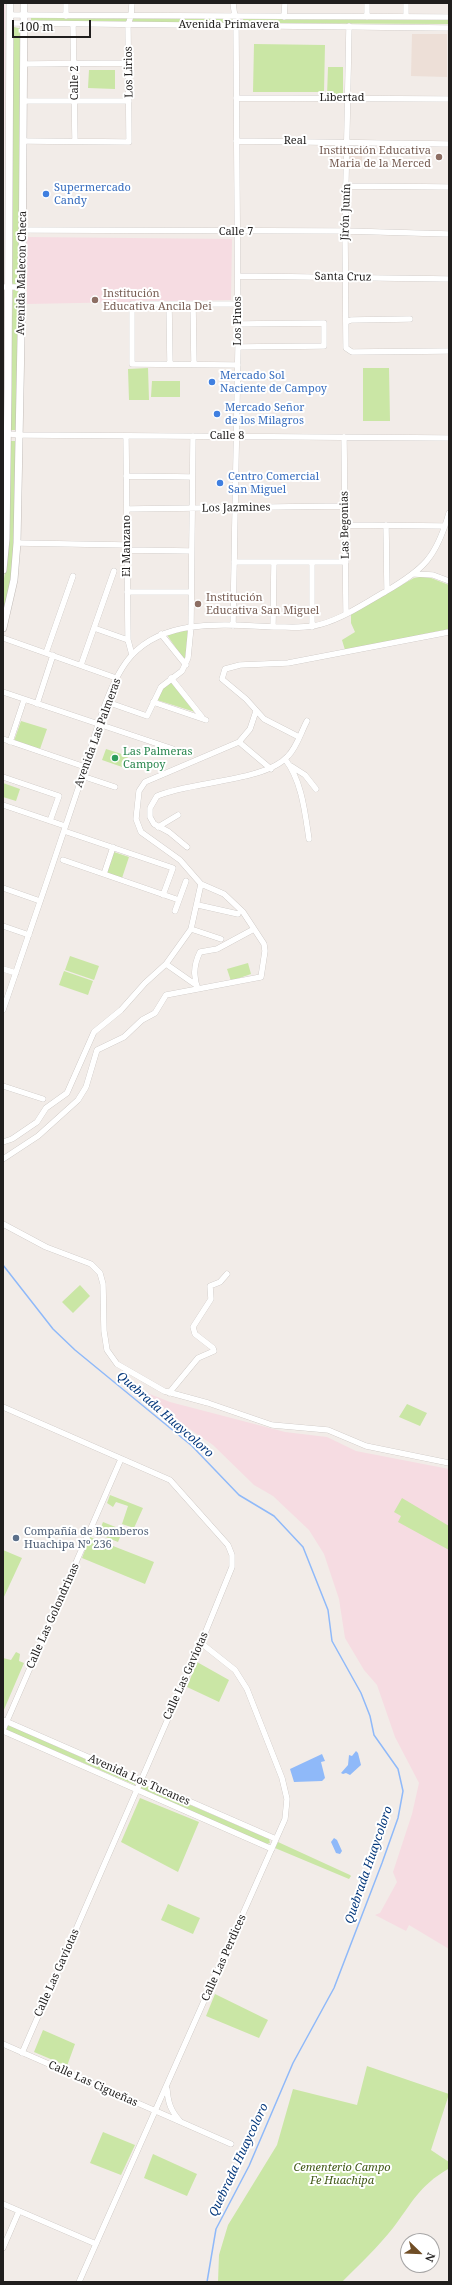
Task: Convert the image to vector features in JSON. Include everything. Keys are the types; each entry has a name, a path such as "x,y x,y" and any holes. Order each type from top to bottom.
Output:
{"main road":[{"name":"Avenida Malecon Checa","path":"3,566 6,539 4,464 10,3"},
{"name":"Avenida Malecon Checa","path":"3,628 14,580 17,543 22,287 24,3"}],"street":[{"path":"66,3 66,16"},
{"name":"Los Lirios","path":"74,141 129,142 128,25 131,16 132,3"},
{"name":"Los Pinos","path":"233,3 236,16 238,276 238,365 233,626"},
{"path":"284,3 284,17"},
{"path":"367,3 367,17"},
{"path":"406,3 406,17"},
{"name":"Avenida Primavera","path":"10,15 24,19 73,24 449,28"},
{"name":"Avenida Primavera","path":"10,24 24,19 66,16 449,17"},
{"name":"Calle 2","path":"73,24 75,64 74,141"},
{"name":"Jirón Junín","path":"349,26 348,141 345,231 346,322 348,350 352,352 449,351"},
{"path":"24,64 129,63"},
{"name":"Libertad","path":"236,98 449,99"},
{"path":"23,101 129,101"},
{"path":"23,141 74,141"},
{"name":"Real","path":"236,141 348,141 449,144"},
{"path":"347,186 449,187"},
{"name":"Calle 7","path":"22,230 237,232 345,231 449,234"},
{"name":"Santa Cruz","path":"238,276 449,279"},
{"path":"6,287 22,287"},
{"path":"238,304 132,304 132,364 238,365"},
{"path":"169,304 170,364"},
{"path":"193,304 194,364"},
{"path":"346,322 351,320 410,320"},
{"path":"238,324 324,323 324,346 238,347"},
{"name":"Calle 8","path":"5,430 10,434 20,435 449,438"},
{"name":"El Manzano","path":"126,436 128,640 132,655"},
{"path":"107,702 147,716 161,687 182,671 186,665 191,627 191,509 193,436"},
{"name":"Las Begonias","path":"344,437 346,613"},
{"path":"126,476 192,477"},
{"name":"Los Jazmines","path":"127,509 344,506"},
{"name":"Avenida Las Palmeras","path":"3,1010 107,702 116,678 132,655 161,634 176,629 191,627 233,626 312,627 346,613 415,574 428,561 445,526 449,513"},
{"path":"346,525 445,526"},
{"path":"386,525 387,590"},
{"path":"17,543 191,551"},
{"path":"234,562 346,562"},
{"path":"273,626 274,562"},
{"path":"312,562 312,627"},
{"path":"81,665 114,571"},
{"path":"415,574 433,574 449,581"},
{"path":"46,653 73,576"},
{"path":"127,592 191,592"},
{"path":"94,628 128,640"},
{"path":"299,737 264,719 246,699 222,679 225,669 240,665 288,663 449,632"},
{"path":"161,634 186,665"},
{"path":"3,638 116,678"},
{"path":"36,704 53,655"},
{"path":"153,702 204,719 171,678"},
{"path":"3,692 173,749 175,752"},
{"path":"10,742 24,700"},
{"path":"3,1159 38,1136 78,1100 86,1087 97,1050 124,1037 142,1020 155,1013 166,995 197,987 261,977 265,951 254,929 243,912 224,894 201,884 180,860 141,832 136,819 139,791 145,782 239,742 250,729 256,711"},
{"path":"187,847 154,824 150,817 150,808 157,796 178,789 208,784 271,769 285,759 307,721"},
{"path":"3,739 85,767"},
{"path":"239,742 271,769"},
{"path":"285,759 291,766 305,775 316,789"},
{"path":"291,766 304,807 309,840"},
{"path":"82,776 115,787"},
{"path":"3,777 59,796 50,821"},
{"path":"3,805 50,821 113,847 173,868 163,895"},
{"path":"158,827 178,815"},
{"path":"104,874 113,847"},
{"path":"63,860 179,900"},
{"path":"175,911 186,881"},
{"path":"3,1142 12,1139 37,1122 46,1108 67,1093 94,1032 121,1010 145,983 166,964 191,929 198,905 201,884"},
{"path":"3,888 40,901"},
{"path":"198,905 238,914"},
{"path":"3,926 29,935"},
{"path":"191,929 221,939"},
{"path":"197,987 195,967 200,952 217,949 254,929"},
{"path":"166,964 197,987"},
{"path":"3,969 16,973"},
{"path":"3,1086 43,1099"},
{"path":"3,1224 46,1247 91,1264 100,1273 103,1284 104,1331 107,1350 117,1364 169,1393 208,1403 272,1425 328,1430 366,1446 449,1463"},
{"path":"169,1393 198,1358 214,1351 213,1348 195,1334 192,1327 211,1299 210,1286 220,1282 227,1274"},
{"name":"Calle Las Gaviotas","path":"3,1407 170,1480 177,1486 228,1545 232,1555 232,1567 201,1643 22,2053"},
{"name":"Calle Las Golondrinas","path":"3,1730 5,1720 121,1459"},
{"name":"Calle Las Perdices","path":"79,2282 167,2088 285,1819 288,1799 282,1778 243,1683 235,1670 201,1643"},
{"name":"Avenida Los Tucanes","path":"5,1720 276,1839"},
{"name":"Avenida Los Tucanes","path":"3,1730 272,1849"},
{"name":"Calle Las Cigueñas","path":"3,2044 231,2144"},
{"name":"Calle Las Cigueñas","path":"167,2088 168,2102 172,2113 183,2124"},
{"path":"3,2204 96,2244"},
{"path":"3,2248 19,2211"}],"shaded area":[{"path":"3,3 5,3 3,386"},
{"path":"412,34 447,34 447,77 411,76"},
{"path":"350,146 362,146 362,164 350,164"},
{"path":"27,237 232,239 231,300 27,304"},
{"path":"147,1393 170,1402 285,1432 327,1437 356,1451 449,1469 449,1949 409,1925 406,1931 375,1915 380,1913 397,1882 393,1872 412,1814 419,1783 395,1737 377,1685 364,1670 345,1638 339,1599 324,1554 309,1530 273,1496 254,1485 213,1445 178,1421"}],"green space":[{"path":"31,18 234,19 234,23 31,22"},
{"path":"243,19 449,20 449,24 244,23"},
{"path":"14,27 22,29 19,282 17,284 13,284 11,280 12,31"},
{"path":"254,44 325,45 324,92 253,92"},
{"path":"328,67 343,67 343,96 327,96"},
{"path":"89,70 115,70 115,89 88,88"},
{"path":"13,290 18,290 20,293 17,430 11,430 8,428"},
{"path":"148,368 149,400 129,400 128,369"},
{"path":"363,368 389,368 390,421 363,421"},
{"path":"152,381 180,381 180,397 151,397"},
{"path":"9,441 17,441 13,572 3,620 3,585 7,559"},
{"path":"426,576 449,585 449,629 345,650 342,640 355,632 351,623 351,613 414,578"},
{"path":"188,630 185,661 167,635"},
{"path":"171,682 195,712 157,700 163,688"},
{"path":"21,721 47,729 40,749 14,741"},
{"name":"Las Palmeras Campoy","path":"106,749 128,756 125,768 102,760"},
{"path":"3,783 20,789 16,801 3,797"},
{"path":"114,852 129,857 122,878 107,873"},
{"path":"70,956 99,966 94,980 65,970"},
{"path":"248,963 251,974 231,981 227,969"},
{"path":"64,971 93,981 88,995 59,985"},
{"path":"80,1285 90,1296 73,1313 62,1302"},
{"path":"407,1404 427,1413 420,1426 399,1417"},
{"path":"110,1495 143,1508 134,1528 122,1524 128,1506 116,1502 113,1507 107,1503"},
{"path":"402,1498 449,1526 449,1550 398,1522 401,1516 394,1512"},
{"path":"103,1522 123,1530 118,1542 98,1534"},
{"path":"90,1537 154,1562 145,1584 82,1558"},
{"path":"3,1550 22,1558 3,1599"},
{"path":"16,1652 20,1654 19,1661 24,1663 3,1712 3,1658 11,1660"},
{"path":"197,1662 229,1680 219,1702 187,1687"},
{"path":"8,1725 135,1781 135,1785 6,1730"},
{"path":"142,1784 269,1839 270,1843 267,1844 140,1789"},
{"path":"140,1798 199,1822 178,1872 121,1842"},
{"path":"278,1842 351,1876 349,1879 275,1848"},
{"path":"168,1904 200,1918 193,1934 161,1920"},
{"path":"215,1994 268,2020 259,2038 206,2016"},
{"path":"43,2030 75,2044 67,2066 34,2052"},
{"name":"Cementerio Campo Fe Huachipa","path":"367,2066 449,2094 431,2150 449,2162 448,2169 438,2175 423,2189 387,2235 342,2282 218,2282 219,2255 228,2225 277,2145 293,2089 357,2105"},
{"path":"103,2132 135,2145 121,2175 90,2163"},
{"path":"153,2154 197,2174 187,2196 144,2178"}],"water":[{"path":"356,1751 358,1753 361,1765 350,1775 341,1773 348,1765 349,1755 352,1756"},
{"path":"322,1754 325,1761 321,1762 325,1778 322,1781 294,1782 290,1769"},
{"path":"334,1838 337,1840 342,1851 340,1854 336,1853 331,1842"}],"waterway":[{"name":"Quebrada Huaycoloro","path":"3,1265 53,1329 75,1350 192,1446 239,1495 274,1516 303,1547 328,1610 332,1641 361,1693 370,1716 374,1735 398,1769 403,1791 398,1818 334,1988 293,2063 249,2166 216,2229 207,2282"}],"place":[{"name":"Institución Educativa Maria de la Merced","path":"439,157"},
{"name":"Supermercado Candy","path":"46,194"},
{"name":"Institución Educativa Ancila Dei","path":"95,300"},
{"name":"Mercado Sol Naciente de Campoy","path":"212,382"},
{"name":"Mercado Señor de los Milagros","path":"217,414"},
{"name":"Centro Comercial San Miguel","path":"220,483"},
{"name":"Institución Educativa San Miguel","path":"198,604"},
{"name":"Las Palmeras Campoy","path":"115,758"},
{"name":"Compañía de Bomberos Huachipa Nº 236","path":"16,1538"}]}
